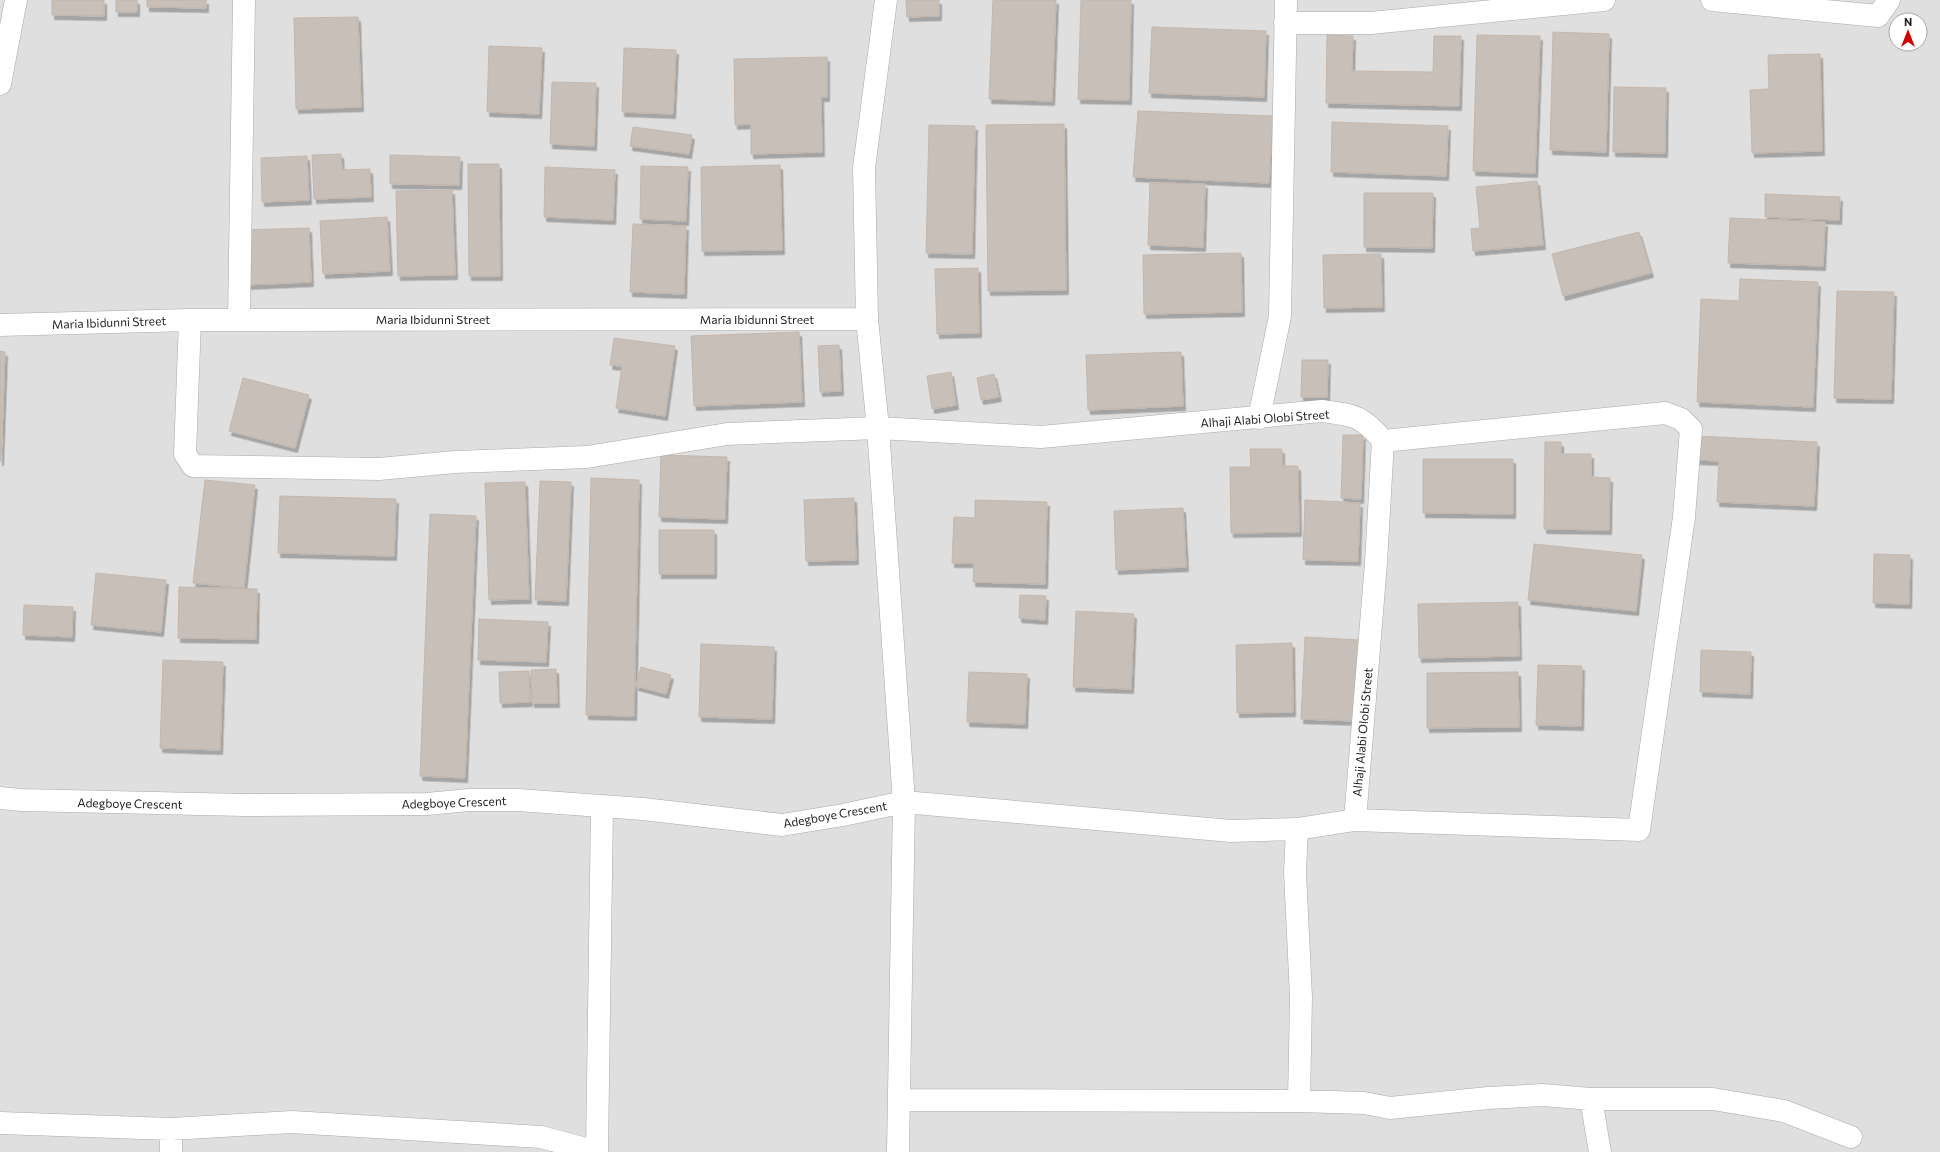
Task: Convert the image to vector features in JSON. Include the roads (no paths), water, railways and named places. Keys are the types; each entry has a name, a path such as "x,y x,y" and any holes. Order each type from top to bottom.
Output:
{"street":[{"path":"0,84 16,0"},
{"path":"239,320 244,0"},
{"path":"886,0 864,168 867,319 878,428 904,802 898,1152"},
{"path":"1259,418 1280,316 1286,0"},
{"path":"1285,22 1371,22 1604,0"},
{"path":"1712,0 1878,16 1890,0"},
{"name":"Maria Ibidunni Street","path":"0,325 190,320 867,319"},
{"name":"Alhaji Alabi Olobi Street","path":"190,320 185,454 193,466 379,469 455,462 587,457 727,434 878,428 1041,437 1322,411 1351,415 1370,426 1383,441 1376,563 1355,820"},
{"name":"Adegboye Crescent","path":"0,798 21,800 244,805 427,804 469,800 518,800 643,809 782,825 842,815 904,802 1231,831 1297,829 1355,820 1639,830 1684,517 1691,429 1681,419 1665,414 1383,441"},
{"path":"0,1123 171,1129 292,1122 541,1137 597,1151 602,807"},
{"path":"1297,829 1295,872 1301,997 1298,1101"},
{"path":"899,1100 1298,1101 1364,1103 1390,1108 1488,1098 1535,1096 1592,1099 1713,1099 1784,1110 1851,1137"},
{"path":"1592,1099 1600,1152"},
{"path":"171,1129 171,1152"}]}
